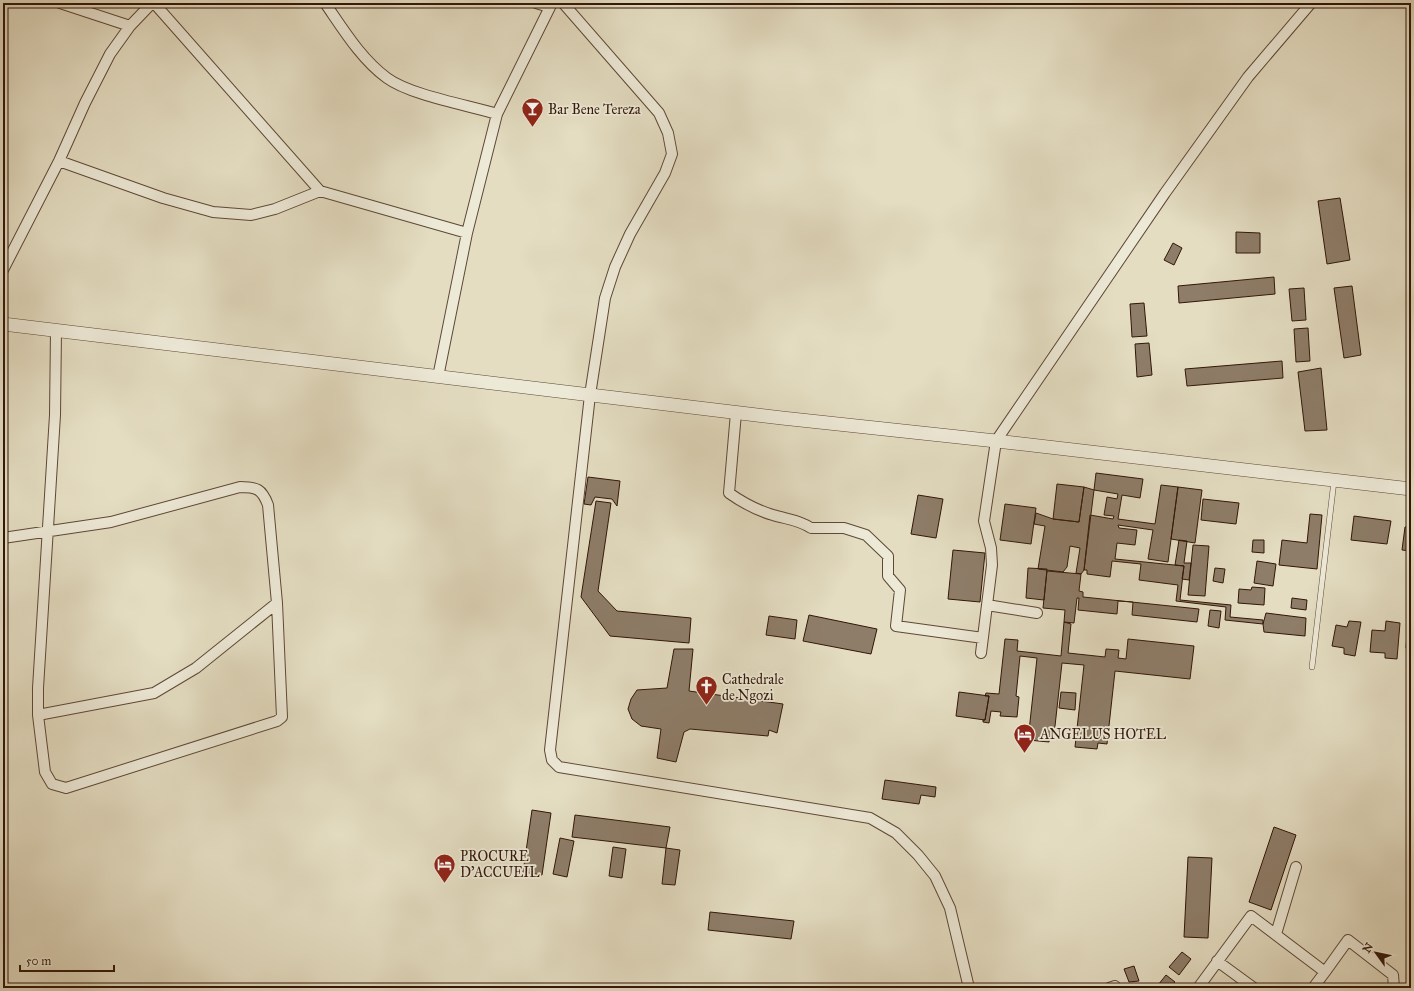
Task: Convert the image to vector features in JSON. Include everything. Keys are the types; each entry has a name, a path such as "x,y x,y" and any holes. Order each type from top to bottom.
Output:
{"street":[{"path":"60,3 130,26"},
{"path":"3,270 59,160 110,54 130,26 153,3 320,191 467,233"},
{"path":"325,3 362,54 388,79 405,88 497,114"},
{"path":"438,377 467,233 497,114 551,5 536,3"},
{"path":"563,3 659,113 668,133 672,154 665,173 630,234 615,268 605,298 590,395 550,750 552,760 560,767 870,818 896,833 918,855 935,876 950,908 969,988"},
{"path":"981,653 992,565 991,548 984,521 996,441 1164,193 1248,77 1311,3"},
{"path":"59,160 163,198 213,212 251,215 275,210 320,191"},
{"path":"3,324 736,413 996,441 1411,490"},
{"path":"3,538 48,531 111,522 240,487 259,489 264,495 268,505 277,603 282,717 277,720 66,788 52,784 44,772 38,715 38,688 48,531 55,416 56,330"},
{"path":"736,413 729,493 744,504 774,515 805,523 811,528 844,528 866,535 888,556 888,576 900,590 896,626 983,638"},
{"path":"38,715 154,693 196,668 277,603"},
{"path":"987,605 1036,613"},
{"path":"1276,934 1296,867"},
{"path":"1198,988 1251,916 1326,972"},
{"path":"1313,988 1348,940 1393,976 1394,988"},
{"path":"1217,961 1254,988"}],"lane":[{"path":"1312,666 1334,480"}],"building":[{"path":"1340,198 1350,260 1327,264 1318,201"},
{"path":"1236,232 1260,233 1260,253 1236,253"},
{"path":"1173,243 1182,248 1174,265 1164,260"},
{"path":"1274,277 1275,294 1179,303 1178,286"},
{"path":"1352,286 1361,355 1344,358 1334,288"},
{"path":"1304,288 1306,320 1292,321 1289,289"},
{"path":"1144,303 1147,336 1132,337 1130,304"},
{"path":"1308,328 1310,361 1296,362 1294,329"},
{"path":"1149,343 1152,375 1137,377 1135,344"},
{"path":"1282,361 1283,378 1187,386 1185,369"},
{"path":"1321,368 1327,430 1305,431 1298,372"},
{"path":"1096,473 1143,479 1140,498 1122,495 1118,519 1155,524 1161,485 1178,487 1168,562 1148,559 1153,530 1118,525 1119,528 1137,530 1135,545 1117,543 1115,559 1184,566 1180,600 1231,605 1230,617 1263,620 1263,624 1225,620 1226,607 1176,601 1178,585 1139,580 1141,564 1112,561 1110,577 1087,574 1087,570 1084,570 1090,515 1113,519 1114,516 1104,515 1107,497 1117,499 1118,494 1094,490"},
{"path":"588,477 620,481 617,506 612,499 595,497 591,505 584,504"},
{"path":"1057,484 1084,487 1079,522 1053,519"},
{"path":"1084,487 1094,490 1084,570 1081,574 1076,573 1080,548 1070,546 1067,567 1063,572 1038,569 1045,526 1034,524 1036,513 1053,519 1079,522"},
{"path":"1178,487 1202,490 1195,543 1171,539"},
{"path":"918,495 943,499 936,538 911,534"},
{"path":"1203,499 1239,503 1236,524 1201,520"},
{"path":"596,501 611,503 598,591 617,611 691,618 689,643 610,636 581,597"},
{"path":"1005,504 1036,508 1031,544 1000,540"},
{"path":"1310,514 1322,515 1317,569 1279,565 1282,540 1307,543"},
{"path":"1354,516 1391,521 1387,544 1351,540"},
{"path":"1405,527 1411,527 1411,551 1402,550"},
{"path":"1179,540 1187,541 1184,563 1191,563 1189,580 1182,579 1184,566 1175,565"},
{"path":"1253,540 1264,540 1264,553 1252,552"},
{"path":"1193,545 1209,546 1205,596 1188,595"},
{"path":"953,550 985,553 980,602 948,599"},
{"path":"1257,561 1276,564 1273,586 1254,583"},
{"path":"1028,568 1047,569 1044,600 1026,598"},
{"path":"1215,568 1225,569 1223,583 1213,581"},
{"path":"1047,571 1081,574 1079,591 1083,592 1083,597 1128,602 1118,601 1117,614 1078,610 1079,598 1077,598 1074,623 1064,622 1065,610 1043,608"},
{"path":"1252,587 1265,588 1264,605 1238,603 1239,589 1251,590"},
{"path":"1292,598 1307,600 1306,610 1291,608"},
{"path":"1133,602 1199,609 1197,622 1132,615"},
{"path":"1210,610 1221,611 1219,628 1208,626"},
{"path":"1266,613 1306,618 1305,636 1264,632 1263,624"},
{"path":"809,615 877,629 871,654 803,641"},
{"path":"769,616 797,620 795,639 766,635"},
{"path":"1349,621 1361,622 1355,656 1344,654 1344,648 1332,646 1336,625 1347,627"},
{"path":"1386,621 1400,623 1397,659 1385,658 1385,653 1370,652 1372,630 1385,631"},
{"path":"1064,622 1071,624 1068,653 1105,657 1106,649 1119,650 1118,658 1126,659 1128,639 1194,646 1190,679 1115,671 1107,744 1098,743 1097,749 1075,747 1084,665 1062,663 1054,735 1050,736 1049,742 1028,740 1037,658 1020,656 1016,696 1019,697 1017,717 1000,716 1001,712 991,711 989,723 983,722 983,720 985,720 989,696 985,696 986,693 999,694 1005,639 1018,640 1017,651 1061,656"},
{"path":"1411,633 1411,648 1406,648 1407,635"},
{"name":"Cathedrale de Ngozi","path":"674,649 693,649 689,691 783,704 777,733 769,730 768,736 690,729 684,732 676,762 657,758 661,729 641,726 632,719 628,709 631,699 637,690 667,688"},
{"path":"959,692 989,696 985,720 956,716"},
{"path":"1061,692 1076,693 1075,710 1059,708"},
{"path":"885,780 936,787 935,797 921,795 919,804 882,799"},
{"path":"532,810 551,813 542,875 523,872"},
{"path":"575,815 670,827 666,848 572,837"},
{"path":"1274,827 1296,835 1271,910 1249,902"},
{"path":"560,838 574,841 567,877 553,874"},
{"path":"613,847 626,849 622,878 609,876"},
{"path":"666,848 680,850 675,885 662,884"},
{"path":"1188,857 1212,858 1208,938 1184,937"},
{"path":"710,912 794,921 791,939 708,930"},
{"path":"1182,952 1191,959 1179,975 1169,967"},
{"path":"1134,966 1139,981 1129,982 1124,969"},
{"path":"1166,975 1175,982 1169,988 1162,988 1158,985"}],"place":[{"name":"Bar Bene Tereza","path":"532,128"},
{"name":"Cathedrale de Ngozi","path":"706,706"},
{"name":"ANGELUS HOTEL","path":"1024,754"},
{"name":"PROCURE D'ACCUEIL","path":"444,884"}]}
